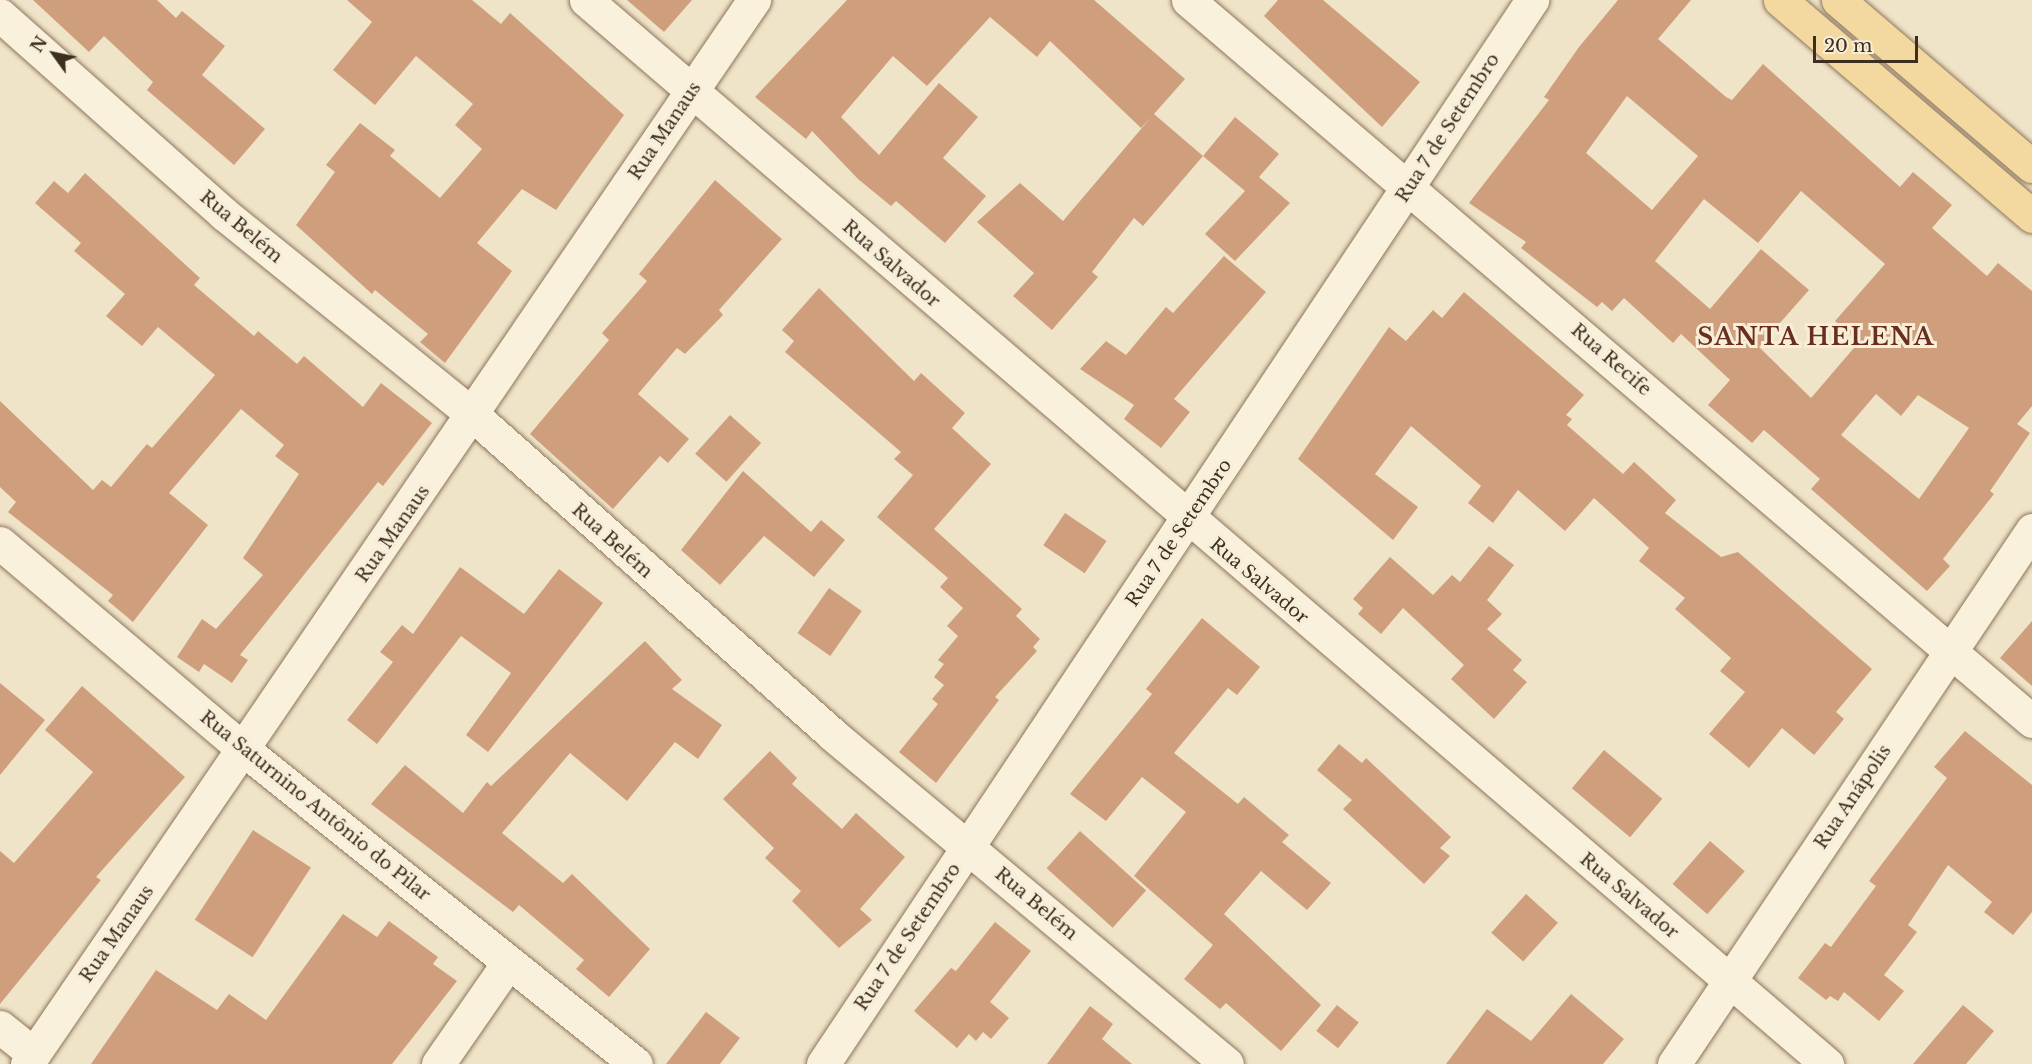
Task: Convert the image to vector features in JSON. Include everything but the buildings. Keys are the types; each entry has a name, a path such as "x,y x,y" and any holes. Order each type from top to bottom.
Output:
{"main road":[{"path":"1780,0 2032,216"},
{"path":"1838,0 2032,166"}],"street":[{"name":"Rua Salvador","path":"586,0 1187,520 1827,1064"},
{"name":"Rua Manaus","path":"30,1059 474,416 754,0"},
{"name":"Rua Recife","path":"1188,0 2032,721"},
{"name":"Rua 7 de Setembro","path":"823,1064 1532,0"},
{"name":"Rua Belém","path":"0,15 224,214 474,416 722,638 1227,1064"},
{"name":"Rua Anápolis","path":"1674,1064 2032,530"},
{"name":"Rua Saturnino Antônio do Pilar","path":"0,543 244,750 636,1064"},
{"path":"438,1064 508,963"},
{"path":"0,1027 30,1059"}],"district":[{"name":"SANTA HELENA","path":"1816,337"}]}
